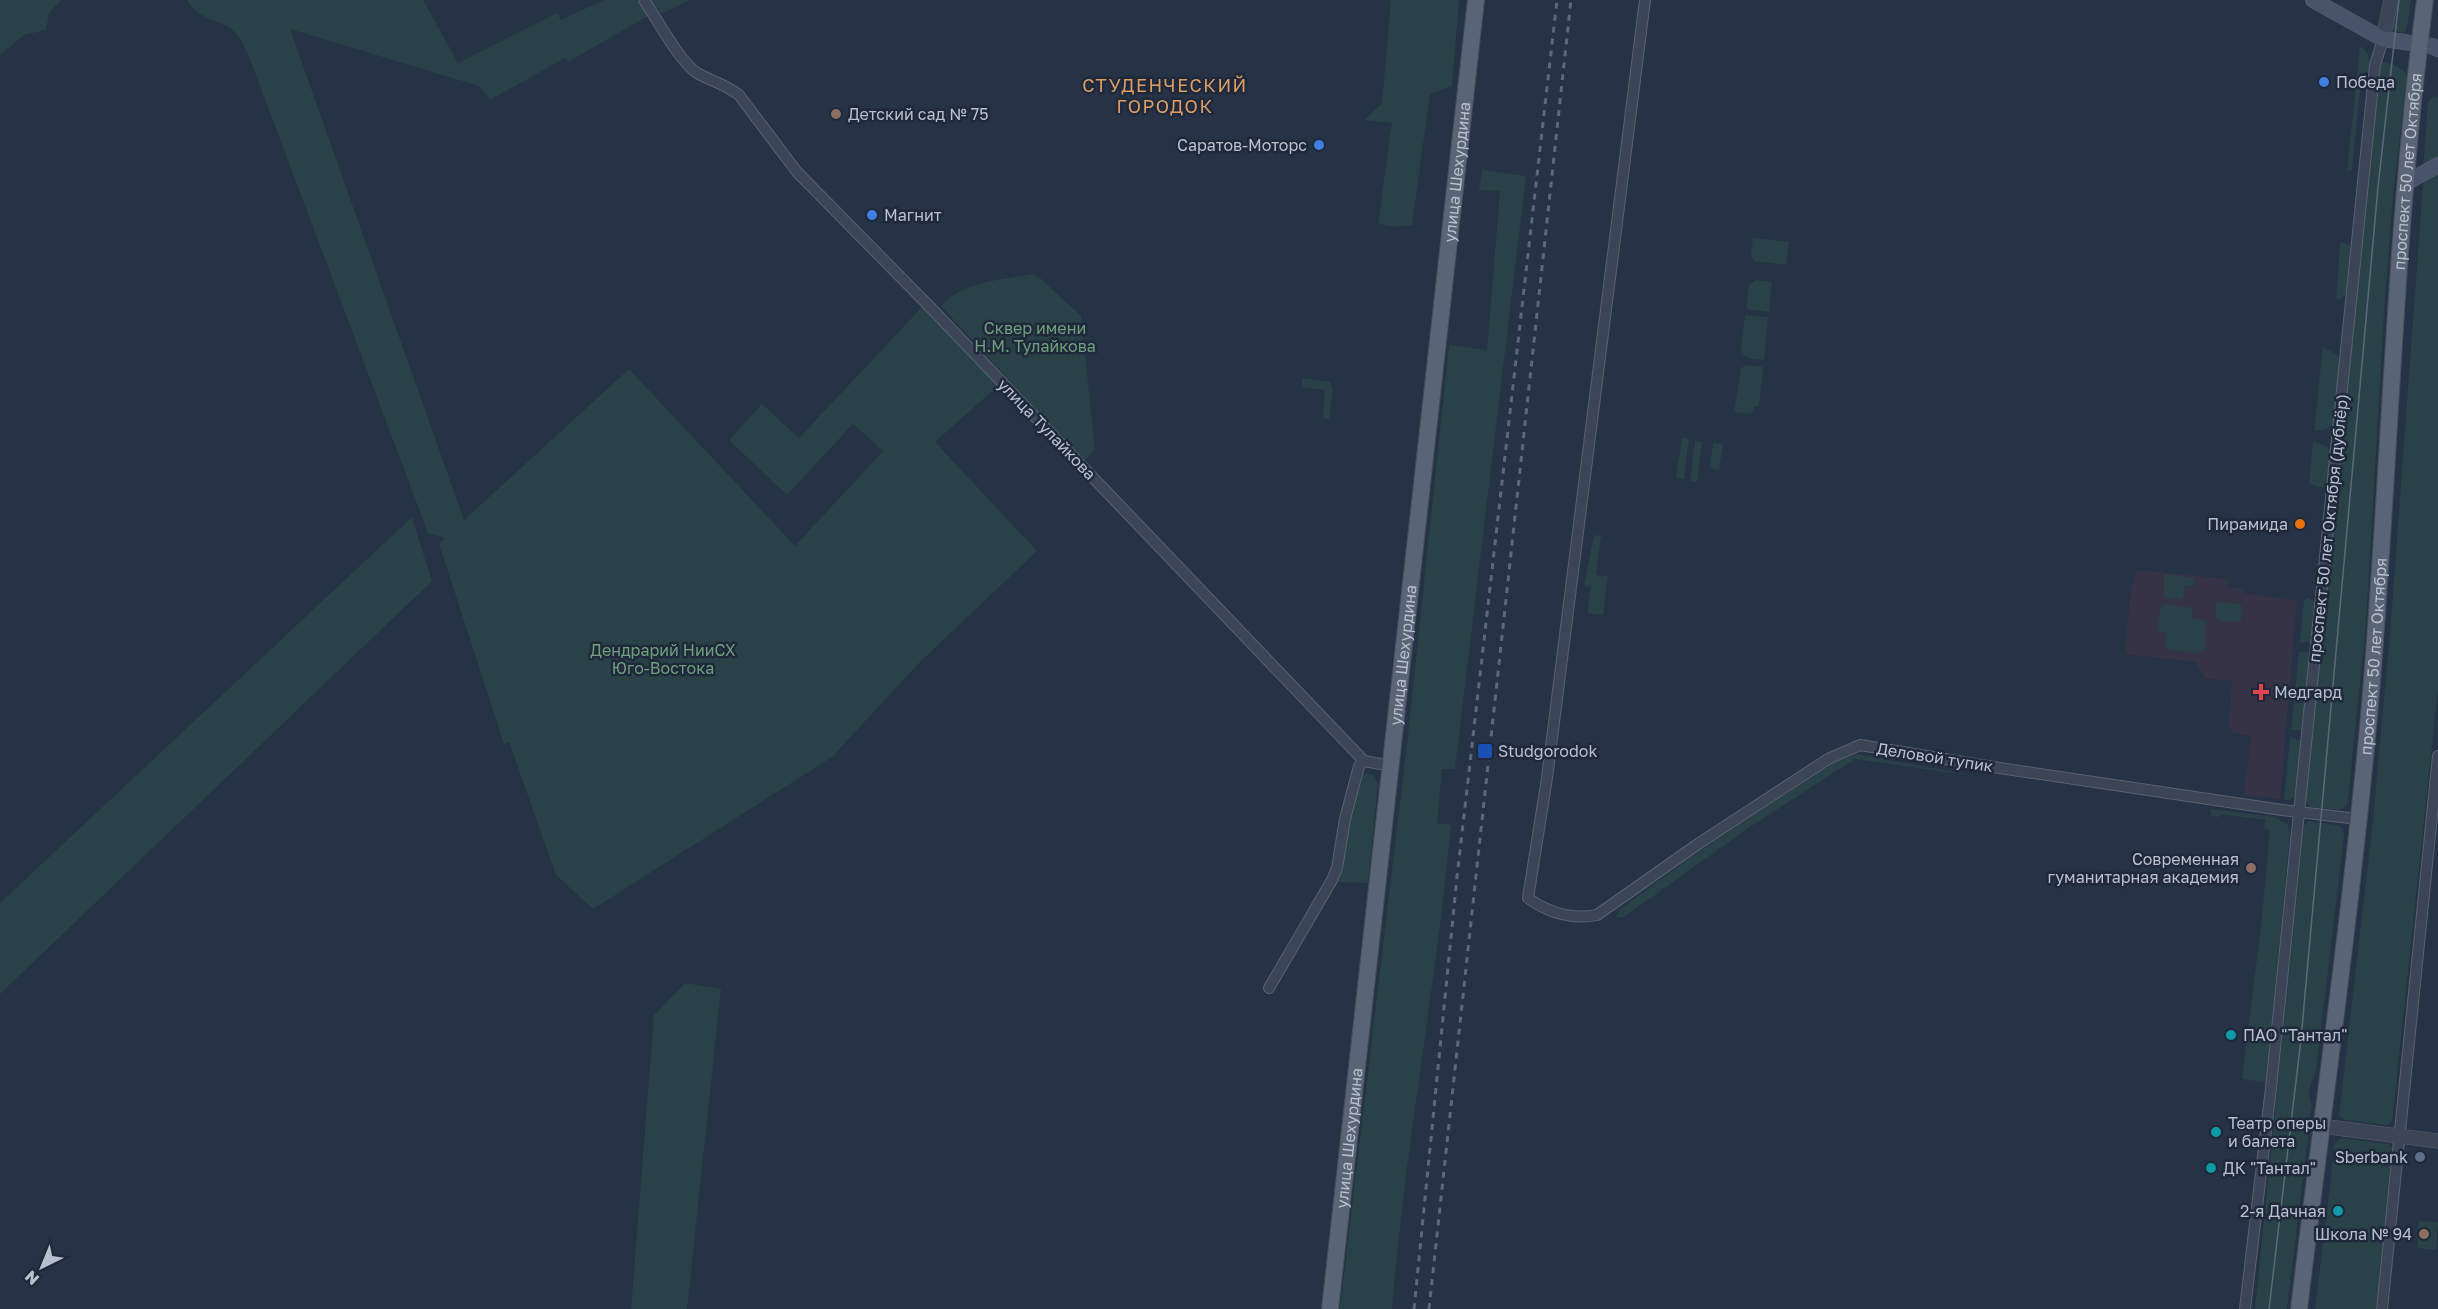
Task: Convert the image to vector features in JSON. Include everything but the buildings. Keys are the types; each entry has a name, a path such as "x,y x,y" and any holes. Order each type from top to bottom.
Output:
{"main road":[{"name":"улица Шехурдина","path":"1330,1309 1476,0"},
{"path":"2313,0 2383,39 2432,46 2438,50"},
{"name":"проспект 50 лет Октября","path":"2299,1309 2358,819 2376,623 2391,365 2406,183 2425,0"},
{"path":"2406,183 2438,165"}],"street":[{"name":"улица Тулайкова","path":"644,0 688,65 698,74 728,86 739,95 796,172 930,307 1364,761"},
{"name":"Деловой тупик","path":"1645,0 1547,778 1528,898 1539,906 1571,916 1583,918 1597,915 1698,844 1828,759 1860,745 1993,767 2358,819"},
{"name":"проспект 50 лет Октября (дублёр)","path":"2245,1309 2271,1088 2375,65 2391,0"},
{"path":"2382,1309 2438,756"},
{"path":"1269,988 1318,907 1337,868 1345,819 1359,766 1364,761 1391,766"},
{"path":"2321,1126 2438,1141"}],"shaded area":[{"name":"Медгард","path":"2137,570 2228,579 2228,587 2244,589 2244,593 2297,601 2280,799 2244,795 2251,736 2233,733 2229,727 2232,681 2205,678 2196,662 2125,654 2130,593"}],"green space":[{"path":"0,0 61,0 49,13 46,30 24,35 0,55"},
{"name":"Дендрарий НииСХ Юго-Востока","path":"187,0 423,0 458,63 557,13 561,20 604,0 637,0 648,16 568,62 565,58 490,100 479,86 290,29 464,520 629,369 795,546 883,451 853,424 787,495 729,440 762,404 799,438 922,307 1000,384 935,442 1037,551 920,662 832,757 593,909 556,875 509,742 504,744 439,544 445,538 428,533 248,54 233,30 198,13"},
{"path":"651,0 690,0 661,14"},
{"path":"1391,0 1459,0 1452,86 1430,94 1412,225 1398,227 1378,224 1392,123 1364,120 1382,103"},
{"path":"2394,0 2411,0 2404,33 2395,31 2393,28"},
{"path":"2360,46 2368,56 2370,70 2362,74 2352,170 2347,171"},
{"path":"2381,62 2395,65 2407,74 2393,195 2384,312 2366,624 2348,800 2346,806 2340,810 2310,807 2304,797"},
{"path":"2434,95 2438,97 2438,159 2423,167 2428,102"},
{"path":"1482,170 1526,176 1455,769 1442,769 1437,823 1451,825 1445,886 1405,1188 1392,1309 1340,1309 1408,735 1449,345 1487,350 1500,191 1479,190"},
{"path":"2438,170 2438,689 2392,1122 2387,1125 2345,1120 2339,1115 2373,820 2390,634 2423,184 2428,176"},
{"path":"1753,238 1789,242 1786,265 1755,261 1751,256"},
{"path":"2340,242 2349,245 2352,250 2346,293 2342,299 2336,300"},
{"name":"Сквер имени Н.М. Тулайкова","path":"1033,274 1081,316 1095,450 1084,461 941,306 960,291 972,286"},
{"path":"1756,280 1772,282 1769,312 1746,309 1749,285"},
{"path":"1745,315 1768,317 1764,360 1747,357 1741,350"},
{"path":"2323,347 2337,355 2341,361 2335,421 2326,429 2314,430"},
{"path":"1747,365 1763,367 1759,406 1755,406 1751,414 1734,412 1741,368"},
{"path":"1302,378 1330,382 1333,389 1329,419 1323,418 1325,390 1302,387"},
{"path":"1682,438 1689,439 1684,479 1676,478"},
{"path":"1695,441 1702,442 1697,482 1690,481"},
{"path":"2313,442 2327,446 2331,451 2328,489 2309,484"},
{"path":"1713,443 1723,444 1719,470 1710,468"},
{"path":"412,517 432,581 0,994 0,903"},
{"path":"1594,535 1601,536 1596,575 1608,576 1603,615 1587,613 1591,587 1584,586"},
{"path":"2164,574 2194,578 2194,586 2185,585 2183,599 2164,598"},
{"path":"2309,598 2317,604 2312,642 2300,643 2304,600"},
{"path":"2219,602 2240,604 2242,607 2241,620 2228,622 2215,617 2216,605"},
{"path":"2165,604 2193,608 2192,618 2206,621 2205,649 2199,653 2165,649 2167,633 2158,632 2160,609"},
{"path":"2299,651 2311,653 2302,730 2291,730"},
{"path":"2290,737 2301,741 2296,795 2290,800 2284,800"},
{"path":"1857,754 1980,777 1855,759 1750,827 1624,917 1616,917 1620,909 1701,850 1831,764"},
{"path":"1368,773 1374,776 1378,783 1368,883 1335,882 1344,826 1352,798 1363,774"},
{"path":"2211,809 2275,817 2287,824 2290,833 2264,1082 2242,1079 2270,830 2264,829 2265,820 2220,814 2219,817 2211,816"},
{"path":"2308,821 2337,825 2343,829 2344,836 2316,1072 2309,1092 2312,1104 2287,1309 2255,1309 2304,826"},
{"path":"685,983 721,989 687,1309 631,1309 654,1015"},
{"path":"2341,1138 2389,1144 2392,1148 2376,1309 2315,1309 2335,1143"},
{"path":"2419,1221 2438,1222 2436,1250 2417,1248"}],"tram line":[{"path":"2269,1309 2301,1039 2378,187 2399,0"}],"railway":[{"path":"1414,1309 1457,877 1557,0"},
{"path":"1429,1309 1571,0"}],"place":[{"name":"Победа","path":"2324,82"},
{"name":"Детский сад № 75","path":"836,114"},
{"name":"Саратов-Моторс","path":"1319,145"},
{"name":"Магнит","path":"872,215"},
{"name":"Пирамида","path":"2300,524"},
{"name":"Медгард","path":"2261,692"},
{"name":"Studgorodok","path":"1485,751"},
{"name":"Современная гуманитарная академия","path":"2251,868"},
{"name":"ПАО \"Тантал\"","path":"2231,1035"},
{"name":"Театр оперы и балета","path":"2216,1132"},
{"name":"Sberbank","path":"2420,1157"},
{"name":"ДК \"Тантал\"","path":"2211,1168"},
{"name":"2-я Дачная","path":"2338,1211"},
{"name":"Школа № 94","path":"2424,1234"}],"district":[{"name":"СТУДЕНЧЕСКИЙ ГОРОДОК","path":"1165,95"}]}
